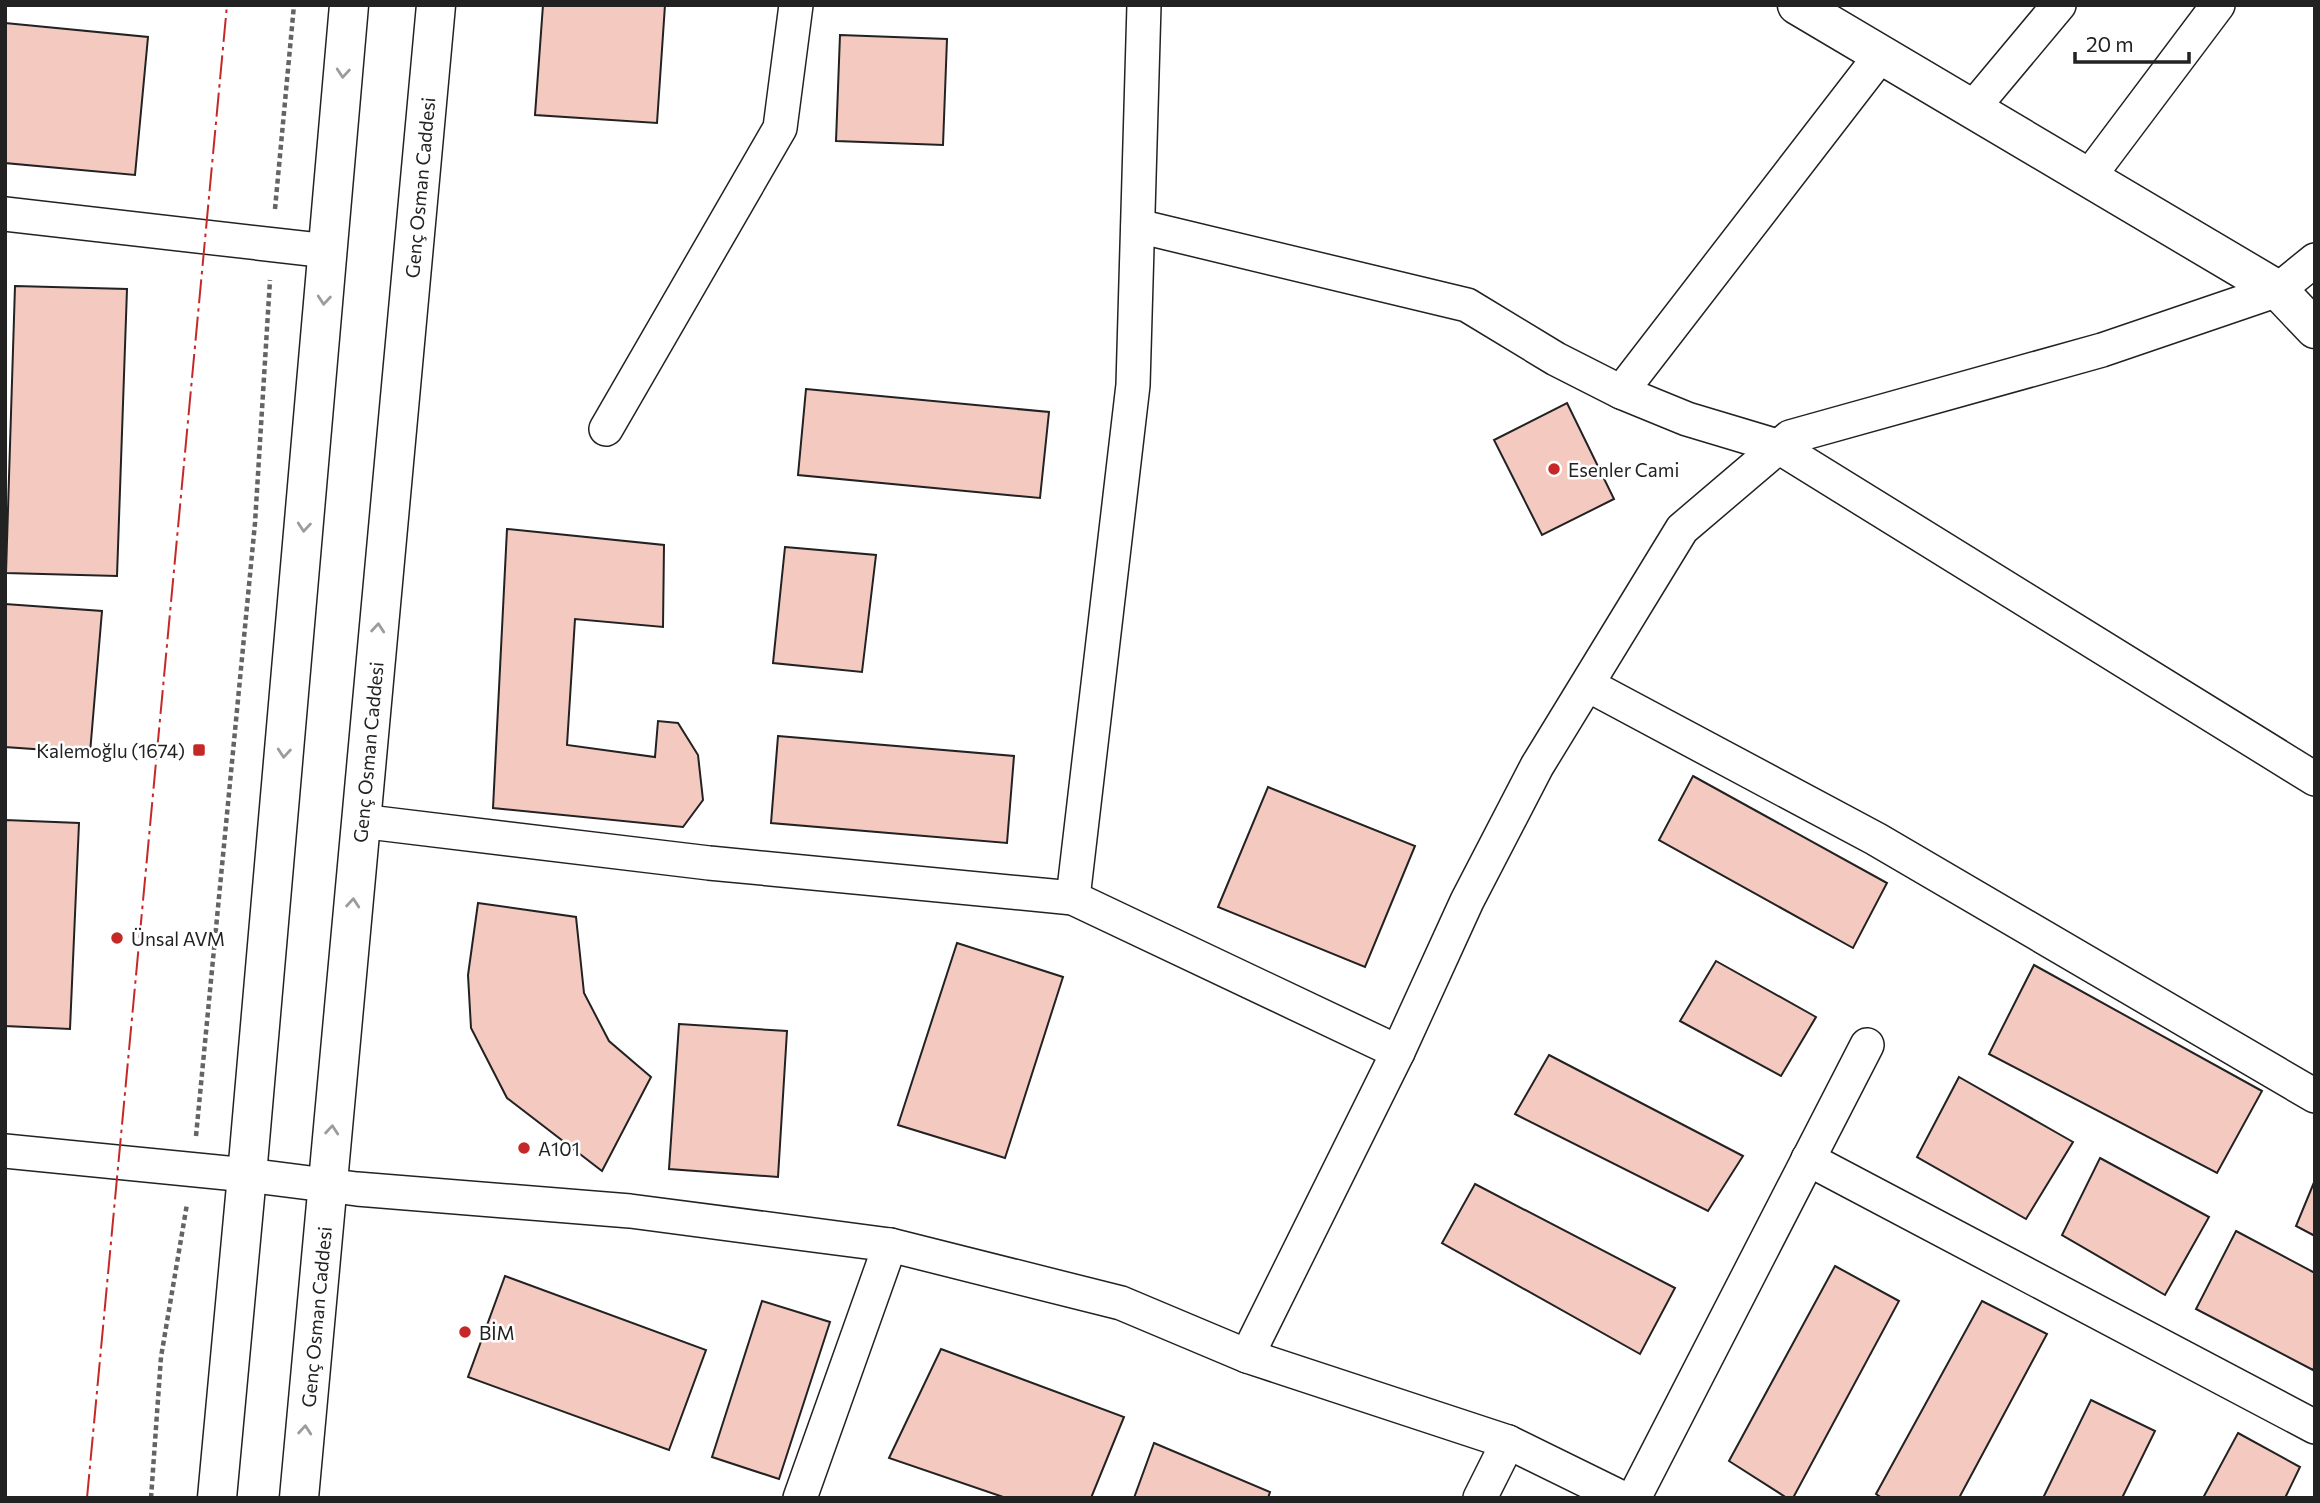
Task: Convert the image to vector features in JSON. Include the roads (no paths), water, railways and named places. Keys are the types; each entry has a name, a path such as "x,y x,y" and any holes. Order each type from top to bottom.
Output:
{"main road":[{"path":"217,1498 349,5"},
{"name":"Genç Osman Caddesi","path":"299,1498 436,5"},
{"path":"1797,5 2277,289 2315,329"}],"street":[{"path":"606,429 780,128 796,5"},
{"path":"1073,898 1133,385 1144,5"},
{"path":"1972,109 2059,5"},
{"path":"2088,178 2218,5"},
{"path":"1622,391 1881,55"},
{"path":"5,214 328,251"},
{"path":"1138,226 1467,305 1556,359 1622,391 1687,419 1777,446 2315,779"},
{"path":"1247,1356 1398,1052 1467,901 1530,778 1682,529 1790,437 2102,350 2277,289 2315,260"},
{"path":"1588,685 1876,839 2315,1096"},
{"path":"360,821 709,863 1073,898 1398,1052"},
{"path":"1634,1498 1867,1045"},
{"path":"5,1151 371,1190 630,1211 890,1245 1121,1303 1247,1356 1508,1442 1622,1498"},
{"path":"1808,1159 2315,1427"},
{"path":"800,1498 890,1245"},
{"path":"1480,1498 1508,1442"}],"place":[{"name":"Esenler Cami","path":"1554,469"},
{"name":"Kalemoğlu (1674)","path":"199,750"},
{"name":"Ünsal AVM","path":"117,938"},
{"name":"A101","path":"524,1148"},
{"name":"BİM","path":"465,1332"}]}
